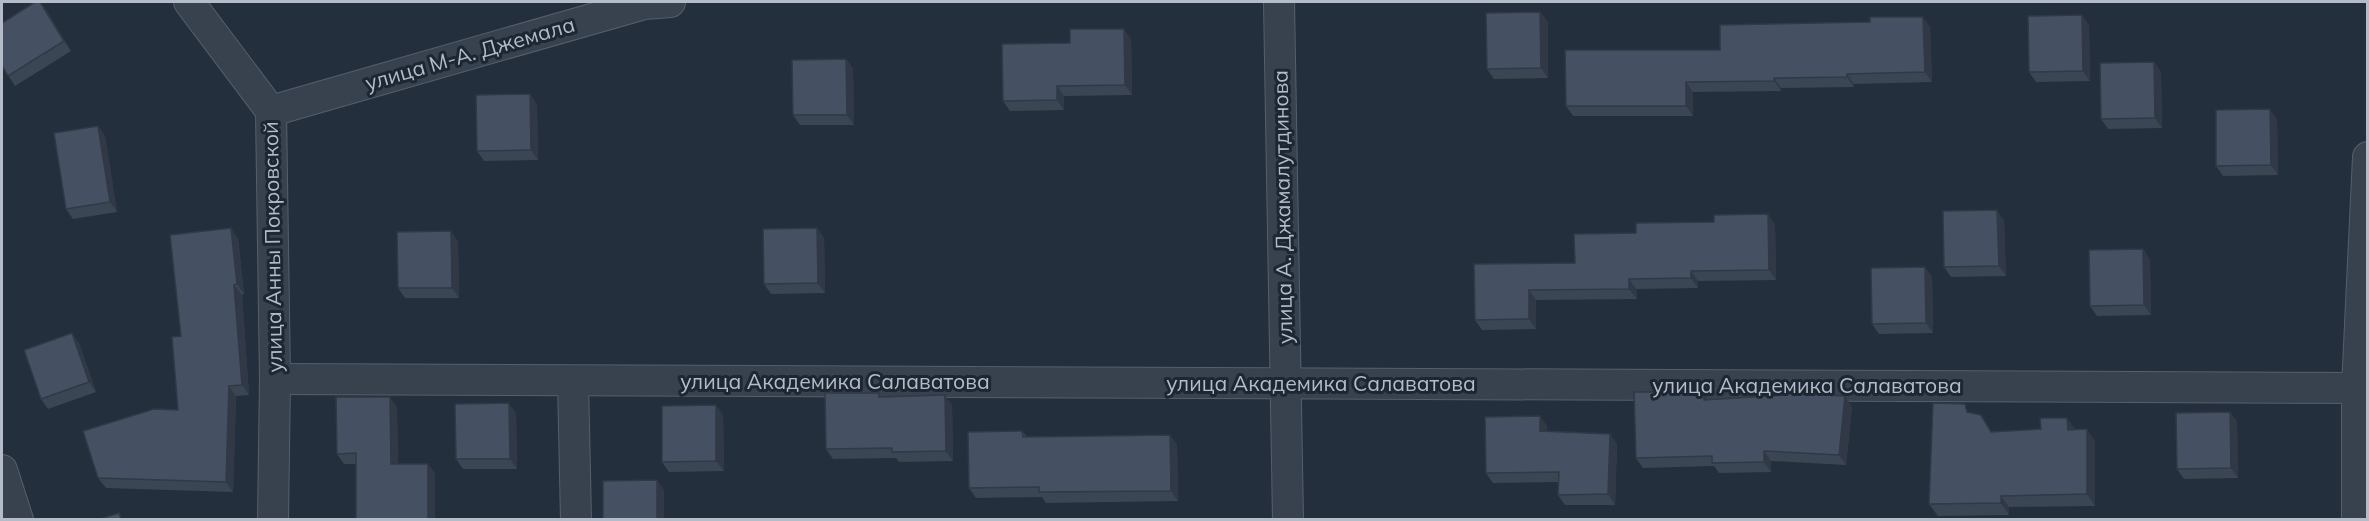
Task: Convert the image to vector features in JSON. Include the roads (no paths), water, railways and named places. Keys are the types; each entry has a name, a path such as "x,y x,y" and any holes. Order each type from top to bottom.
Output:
{"street":[{"name":"улица Анны Покровской","path":"189,2 271,111 275,379 273,519"},
{"name":"улица М-А. Джемала","path":"271,111 652,2"},
{"name":"улица А. Джамалутдинова","path":"1279,2 1288,519"},
{"path":"2357,519 2367,157"},
{"name":"улица Академика Салаватова","path":"275,379 2362,388"},
{"path":"573,381 576,519"},
{"path":"2,470 18,519"}]}
